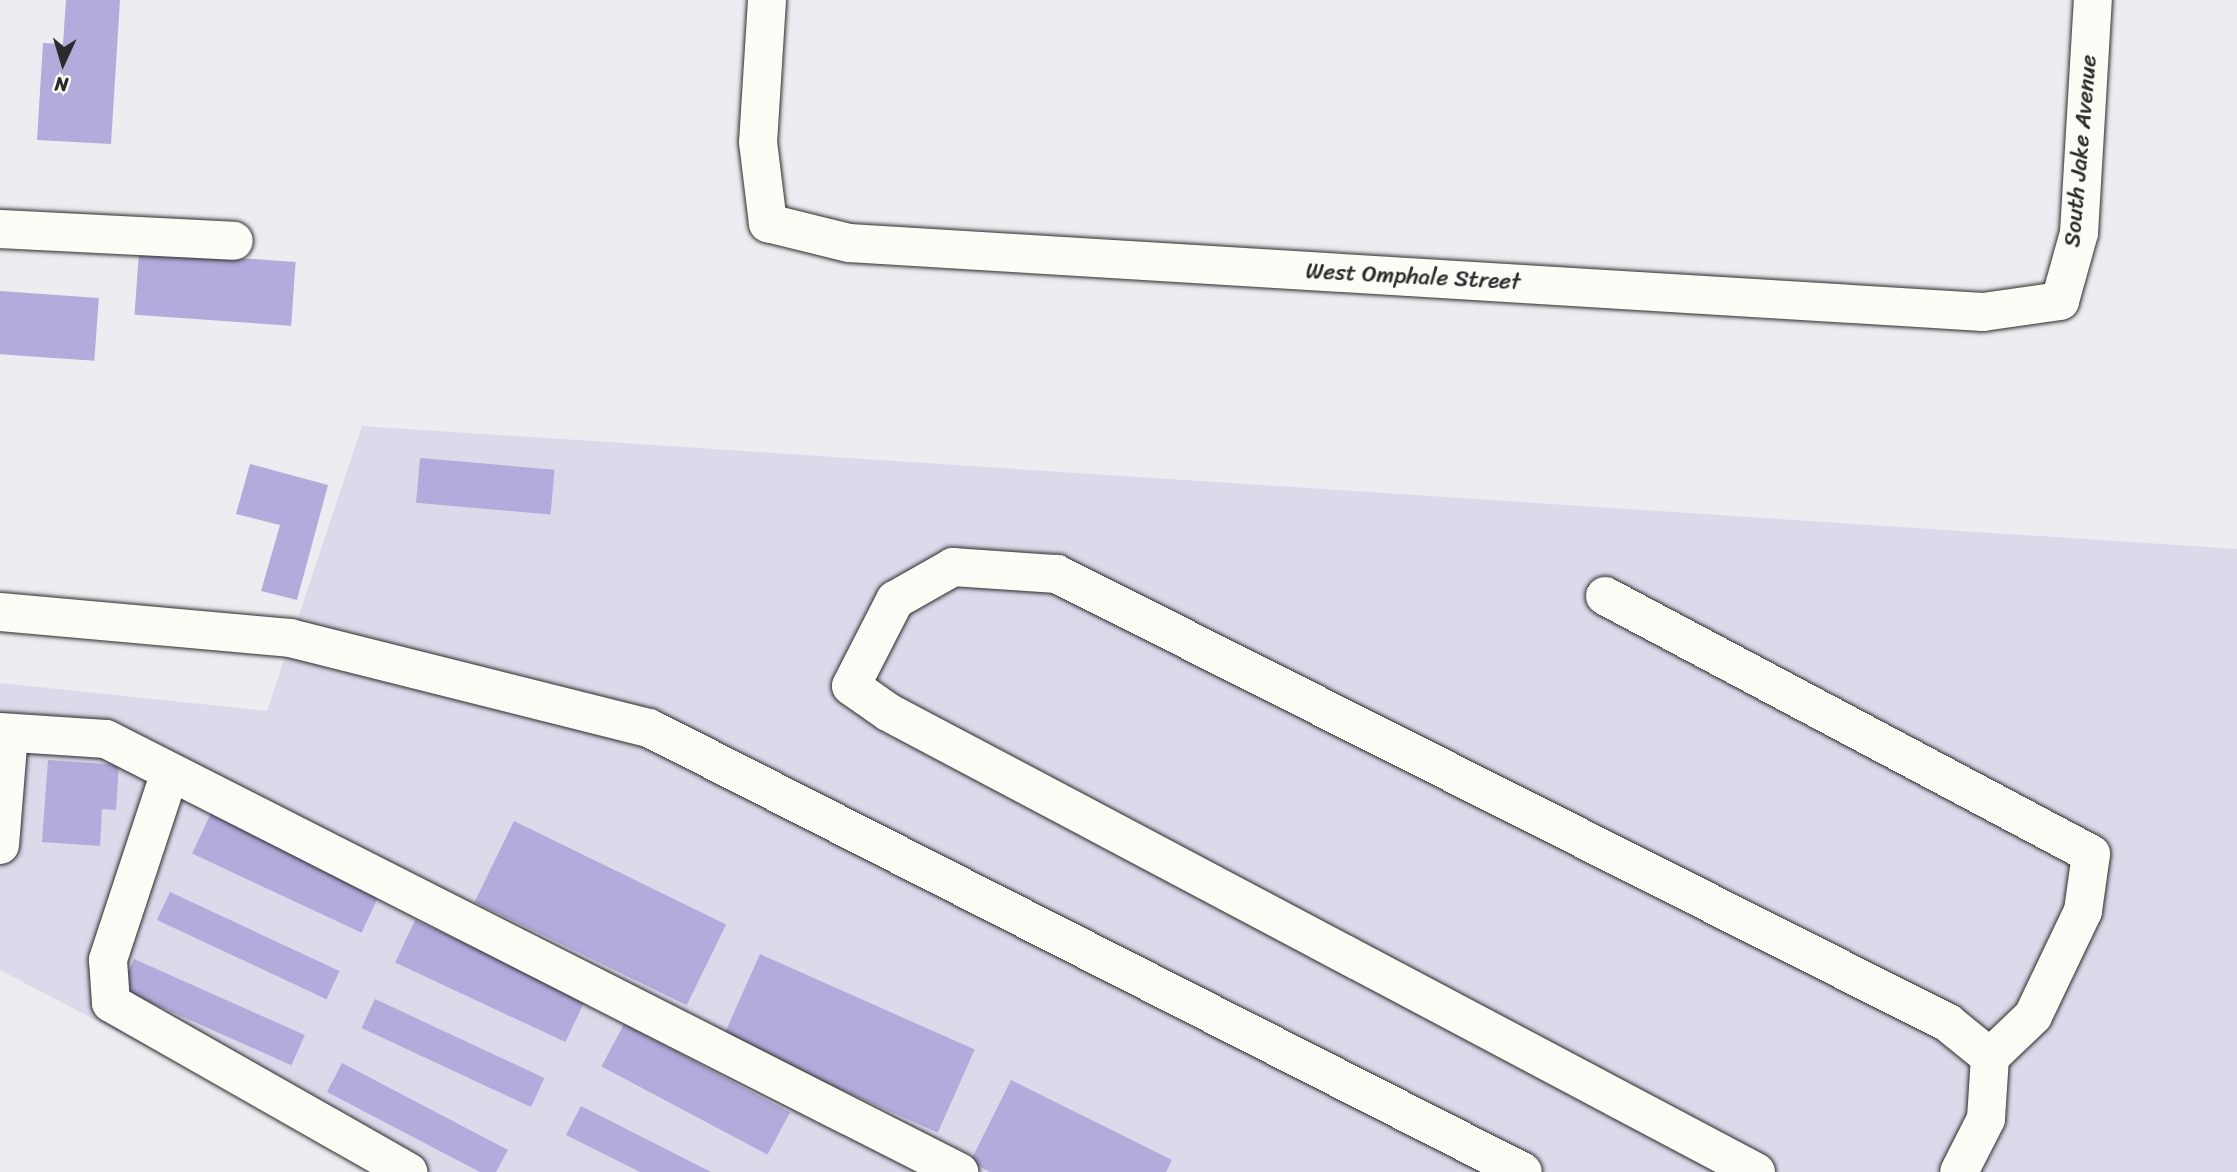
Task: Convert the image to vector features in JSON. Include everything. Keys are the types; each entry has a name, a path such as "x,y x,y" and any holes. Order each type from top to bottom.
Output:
{"street":[{"name":"West Omphale Street","path":"768,0 758,142 768,223 849,243 1983,312 2060,301"},
{"name":"South Jake Avenue","path":"2060,301 2079,233 2093,0"},
{"path":"0,229 234,242"},
{"path":"1756,1172 888,712 851,685 895,600 953,567 1056,574 1948,1023 1990,1058"},
{"path":"1605,596 2091,854 2083,911 2033,1016 1990,1058 1986,1119 1959,1172"},
{"path":"0,612 290,638 649,728 1523,1172"},
{"path":"0,845 5,732 106,739 959,1172"},
{"path":"170,772 108,960 111,1003 408,1172"}],"shaded area":[{"path":"362,426 2237,549 2237,1172 385,1172 0,970 0,683 267,711"}],"building":[{"path":"66,0 120,0 111,144 37,140 43,43 63,44"},
{"path":"139,251 296,262 291,326 135,315"},
{"path":"0,291 99,298 94,361 0,354"},
{"path":"420,458 554,470 551,515 416,503"},
{"path":"250,464 328,485 297,600 261,591 280,525 236,514"},
{"path":"48,760 119,765 116,810 102,809 100,846 42,842"},
{"path":"212,811 381,890 362,933 192,854"},
{"path":"514,821 726,924 687,1005 475,902"},
{"path":"170,892 339,971 326,999 157,920"},
{"path":"415,920 585,999 566,1042 395,963"},
{"path":"760,954 975,1050 938,1133 723,1037"},
{"path":"134,959 305,1035 291,1065 121,989"},
{"path":"375,999 544,1078 531,1107 361,1028"},
{"path":"624,1024 790,1112 767,1155 601,1066"},
{"path":"342,1063 508,1150 496,1172 480,1172 327,1092"},
{"path":"1011,1080 1172,1160 1166,1172 990,1172 970,1162"},
{"path":"581,1106 711,1172 640,1172 566,1135"}]}
